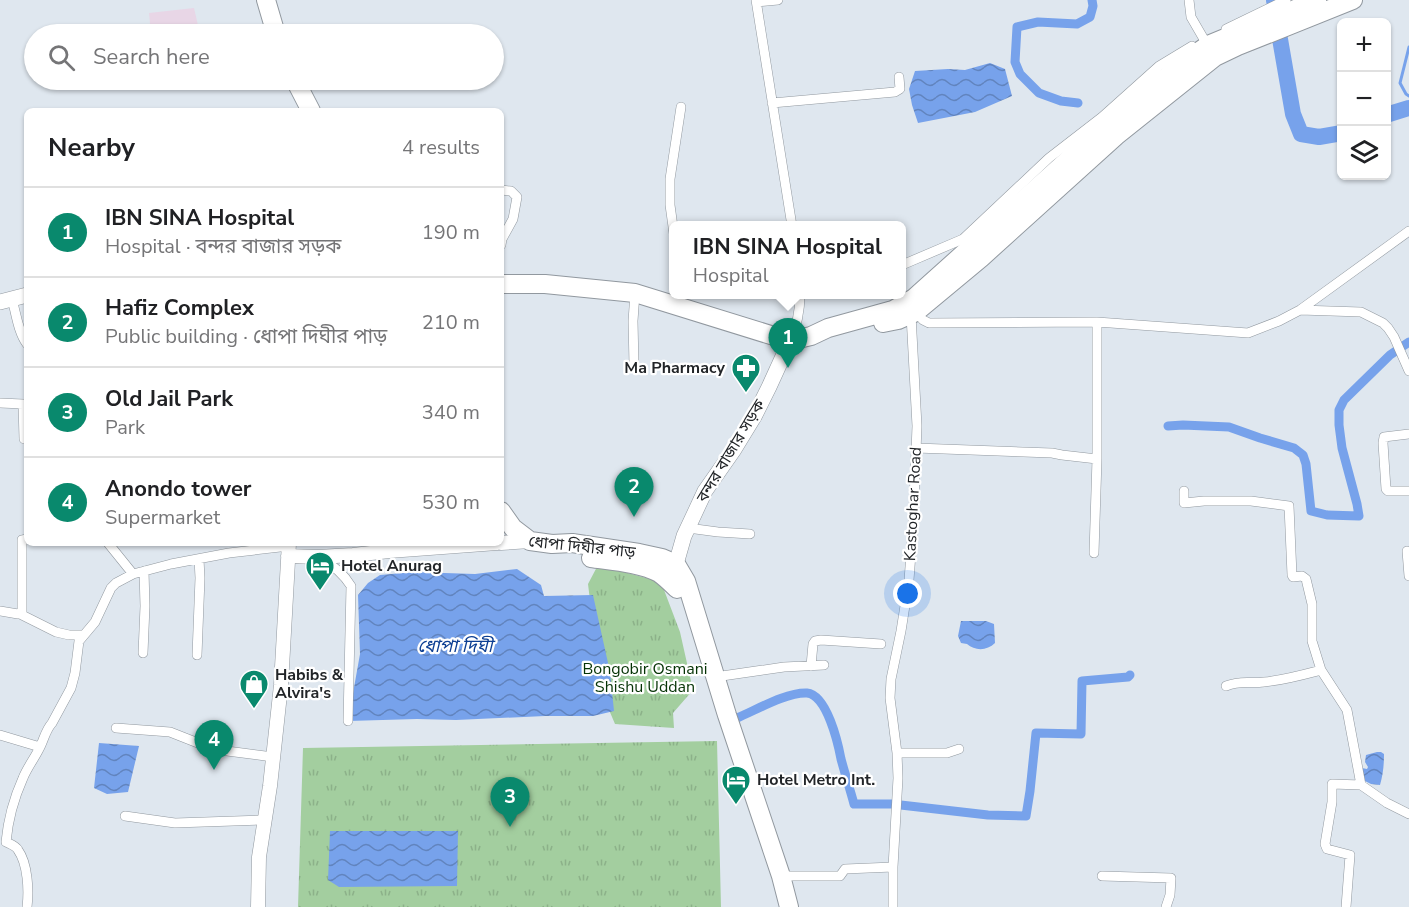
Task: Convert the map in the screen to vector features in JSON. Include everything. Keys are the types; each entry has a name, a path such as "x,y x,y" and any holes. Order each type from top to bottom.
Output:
{"highway":[{"path":"266,0 271,24"},
{"path":"684,301 790,342 828,328 892,310 914,298 1100,131 1188,59 1209,47 1317,0"},
{"path":"811,336 829,335 879,324 914,313 981,258 1116,136 1209,47 1238,46 1353,0"},
{"path":"300,90 309,108"},
{"path":"504,286 545,284 669,299"},
{"path":"504,515 513,528 530,541"},
{"name":"ধোপা দিঘীর পাড়","path":"530,541 552,544 573,543 662,563"},
{"path":"662,563 686,581 789,907"},
{"name":"বন্দর বাজার সড়ক","path":"662,563 675,573 677,589 705,686 755,829 776,907"}],"main road":[{"name":"বন্দর বাজার সড়ক","path":"662,563 681,545 705,491 733,451 754,415 790,342"},
{"name":"ধোপা দিঘীর পাড়","path":"504,543 530,541"},
{"path":"662,563 670,551 681,545"},
{"name":"ধোপা দিঘীর পাড়","path":"289,548 318,557 353,555 389,547 416,546"},
{"path":"258,907 260,857 281,685 289,548"}],"street":[{"path":"778,0 757,1 791,221"},
{"path":"1189,0 1191,17 1209,47"},
{"path":"906,263 963,239 1049,158 1102,117 1159,66 1209,47 1286,0"},
{"path":"772,103 895,92 900,89 899,77"},
{"path":"672,221 670,179 681,107"},
{"path":"504,190 511,191 517,197 513,219 504,235"},
{"path":"914,313 929,323 1097,322 1248,333 1300,310 1409,231"},
{"path":"634,365 635,293"},
{"path":"13,299 24,339"},
{"path":"790,342 797,326 800,299"},
{"path":"1300,310 1361,312 1383,323 1394,337 1407,367"},
{"name":"Kastoghar Road","path":"893,907 898,778 891,714 891,679 909,580 917,426 914,313"},
{"path":"1094,553 1097,322"},
{"path":"0,403 23,404 24,439"},
{"path":"1409,434 1384,437 1383,443 1386,489 1388,491 1409,491"},
{"path":"916,448 1052,453 1097,459"},
{"path":"1184,491 1184,503 1251,501 1289,506 1292,575 1306,579 1312,604 1312,641 1321,670 1347,710 1361,785"},
{"path":"688,528 750,534"},
{"path":"20,614 22,612 22,540 24,540"},
{"path":"110,546 133,574"},
{"path":"219,546 220,555"},
{"path":"27,907 29,893 25,864 18,849 6,842 14,800 48,728 72,688 78,641 95,622 111,588 116,582 144,571 220,555 289,548"},
{"path":"1407,550 1409,576"},
{"path":"318,557 336,568 351,586 348,721"},
{"path":"197,655 199,559"},
{"path":"143,654 144,571"},
{"path":"0,611 20,614 56,632 83,635"},
{"path":"811,666 815,641 881,644"},
{"path":"715,677 784,667 824,665"},
{"path":"1226,686 1235,682 1279,680 1321,670"},
{"path":"116,728 170,732 203,745 227,751 273,757"},
{"path":"0,735 40,747"},
{"path":"897,753 947,753 959,749"},
{"path":"1346,907 1350,855 1327,849 1325,844 1332,802 1332,784 1361,785 1409,814"},
{"path":"125,816 175,823 264,820"},
{"path":"781,876 840,876 845,869 893,867"},
{"path":"1102,876 1171,878 1170,895 1166,907"}],"shaded area":[{"path":"194,8 198,24 150,24 149,13"}],"green space":[{"name":"Bongobir Osmani Shishu Uddan","path":"598,565 661,582 680,632 693,690 673,713 674,728 615,724 601,691 588,584"},
{"path":"717,741 721,907 298,907 303,748"}],"water":[{"path":"990,63 1005,69 1012,96 975,112 918,123 909,89 915,71 965,70"},
{"name":"ধোপা দিঘী","path":"517,569 541,585 544,596 593,595 610,672 614,711 593,716 348,721 360,654 358,595 368,583 380,575 414,572 475,574"},
{"path":"961,621 986,621 994,624 995,643 988,648 981,649 961,643 958,636"},
{"path":"99,743 139,746 128,792 107,794 94,788"},
{"path":"1377,752 1384,754 1380,785 1363,780 1362,768 1367,769 1368,767 1365,762 1366,755"},
{"path":"330,831 458,831 457,886 339,887 328,880"}],"waterway":[{"path":"1078,103 1061,101 1039,93 1020,74 1015,62 1017,27 1038,22 1077,24 1090,17 1092,0"},
{"path":"1280,39 1293,114 1301,134 1319,137 1337,134"},
{"path":"1409,47 1400,83 1409,96"},
{"path":"1391,113 1409,108"},
{"path":"1168,426 1229,427 1294,448 1303,455 1306,464 1311,511 1327,515 1359,516 1342,448 1339,410 1344,400 1390,355 1409,342"},
{"path":"737,718 781,698 807,693 814,696 826,711 854,804 892,804 988,815 1026,816 1036,733 1081,734 1082,681 1130,675"}],"place":[{"name":"IBN SINA Hospital","path":"788,368"},
{"name":"Ma Pharmacy","path":"746,394"},
{"name":"Hafiz Complex","path":"634,517"},
{"name":"Hotel Anurag","path":"320,592"},
{"name":"Habibs & Alvira's","path":"254,710"},
{"name":"Anondo tower","path":"214,770"},
{"name":"Hotel Metro Int.","path":"736,806"},
{"name":"Old Jail Park","path":"510,827"}]}
